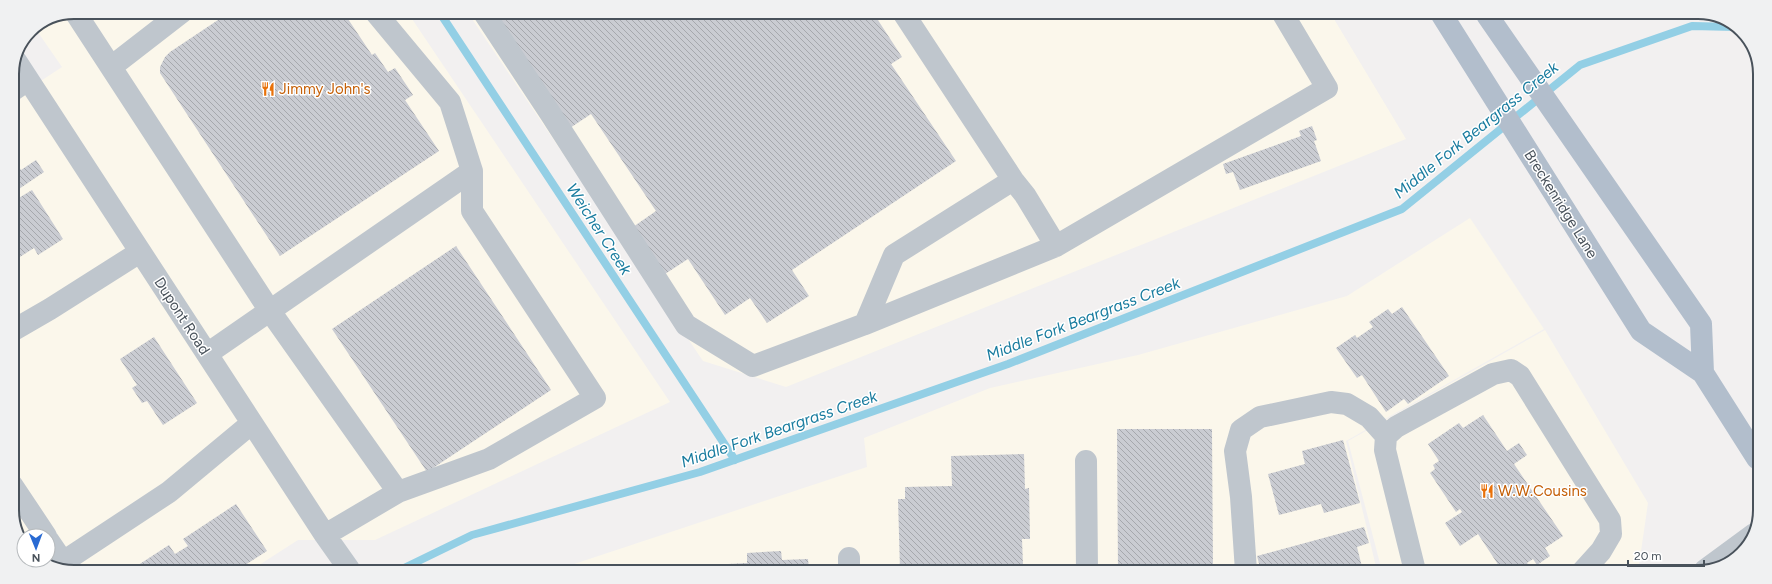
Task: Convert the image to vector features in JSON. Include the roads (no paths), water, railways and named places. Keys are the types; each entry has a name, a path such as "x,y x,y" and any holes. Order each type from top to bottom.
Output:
{"main road":[{"name":"Breckenridge Lane","path":"1445,19 1641,331 1703,373 1753,452"},
{"path":"1491,19 1516,58 1701,324 1703,373"}],"street":[{"path":"80,19 270,311 398,492"},
{"path":"111,67 173,19"},
{"path":"325,535 398,492 489,459 595,398 472,211 472,171 450,102 381,19"},
{"path":"488,19 550,112 686,325 753,366 865,324 1056,246 1327,88 1286,19"},
{"path":"907,19 1013,180 1025,195 1056,246"},
{"name":"Dupont Road","path":"20,85 140,252 325,535 347,565"},
{"path":"207,354 472,171"},
{"path":"865,324 894,255 1013,180"},
{"path":"19,327 140,252"},
{"path":"1413,565 1384,450 1386,436 1396,428 1493,374 1510,370 1520,376 1610,520 1611,534 1601,551 1588,565"},
{"path":"1246,565 1241,497 1235,451 1241,430 1260,417 1331,402 1347,404 1369,417 1386,436"},
{"path":"56,552 63,562 169,492 252,423"},
{"path":"1086,461 1087,565"},
{"path":"19,496 41,528"},
{"path":"1716,562 1743,542"}],"waterway":[{"name":"Weicher Creek","path":"444,19 735,460"},
{"name":"Middle Fork Beargrass Creek","path":"410,565 472,535 700,472 1008,364 1402,209 1580,65 1692,26 1727,27"}],"place":[{"name":"Jimmy John's","path":"268,89"},
{"name":"W.W.Cousins","path":"1487,491"}]}
